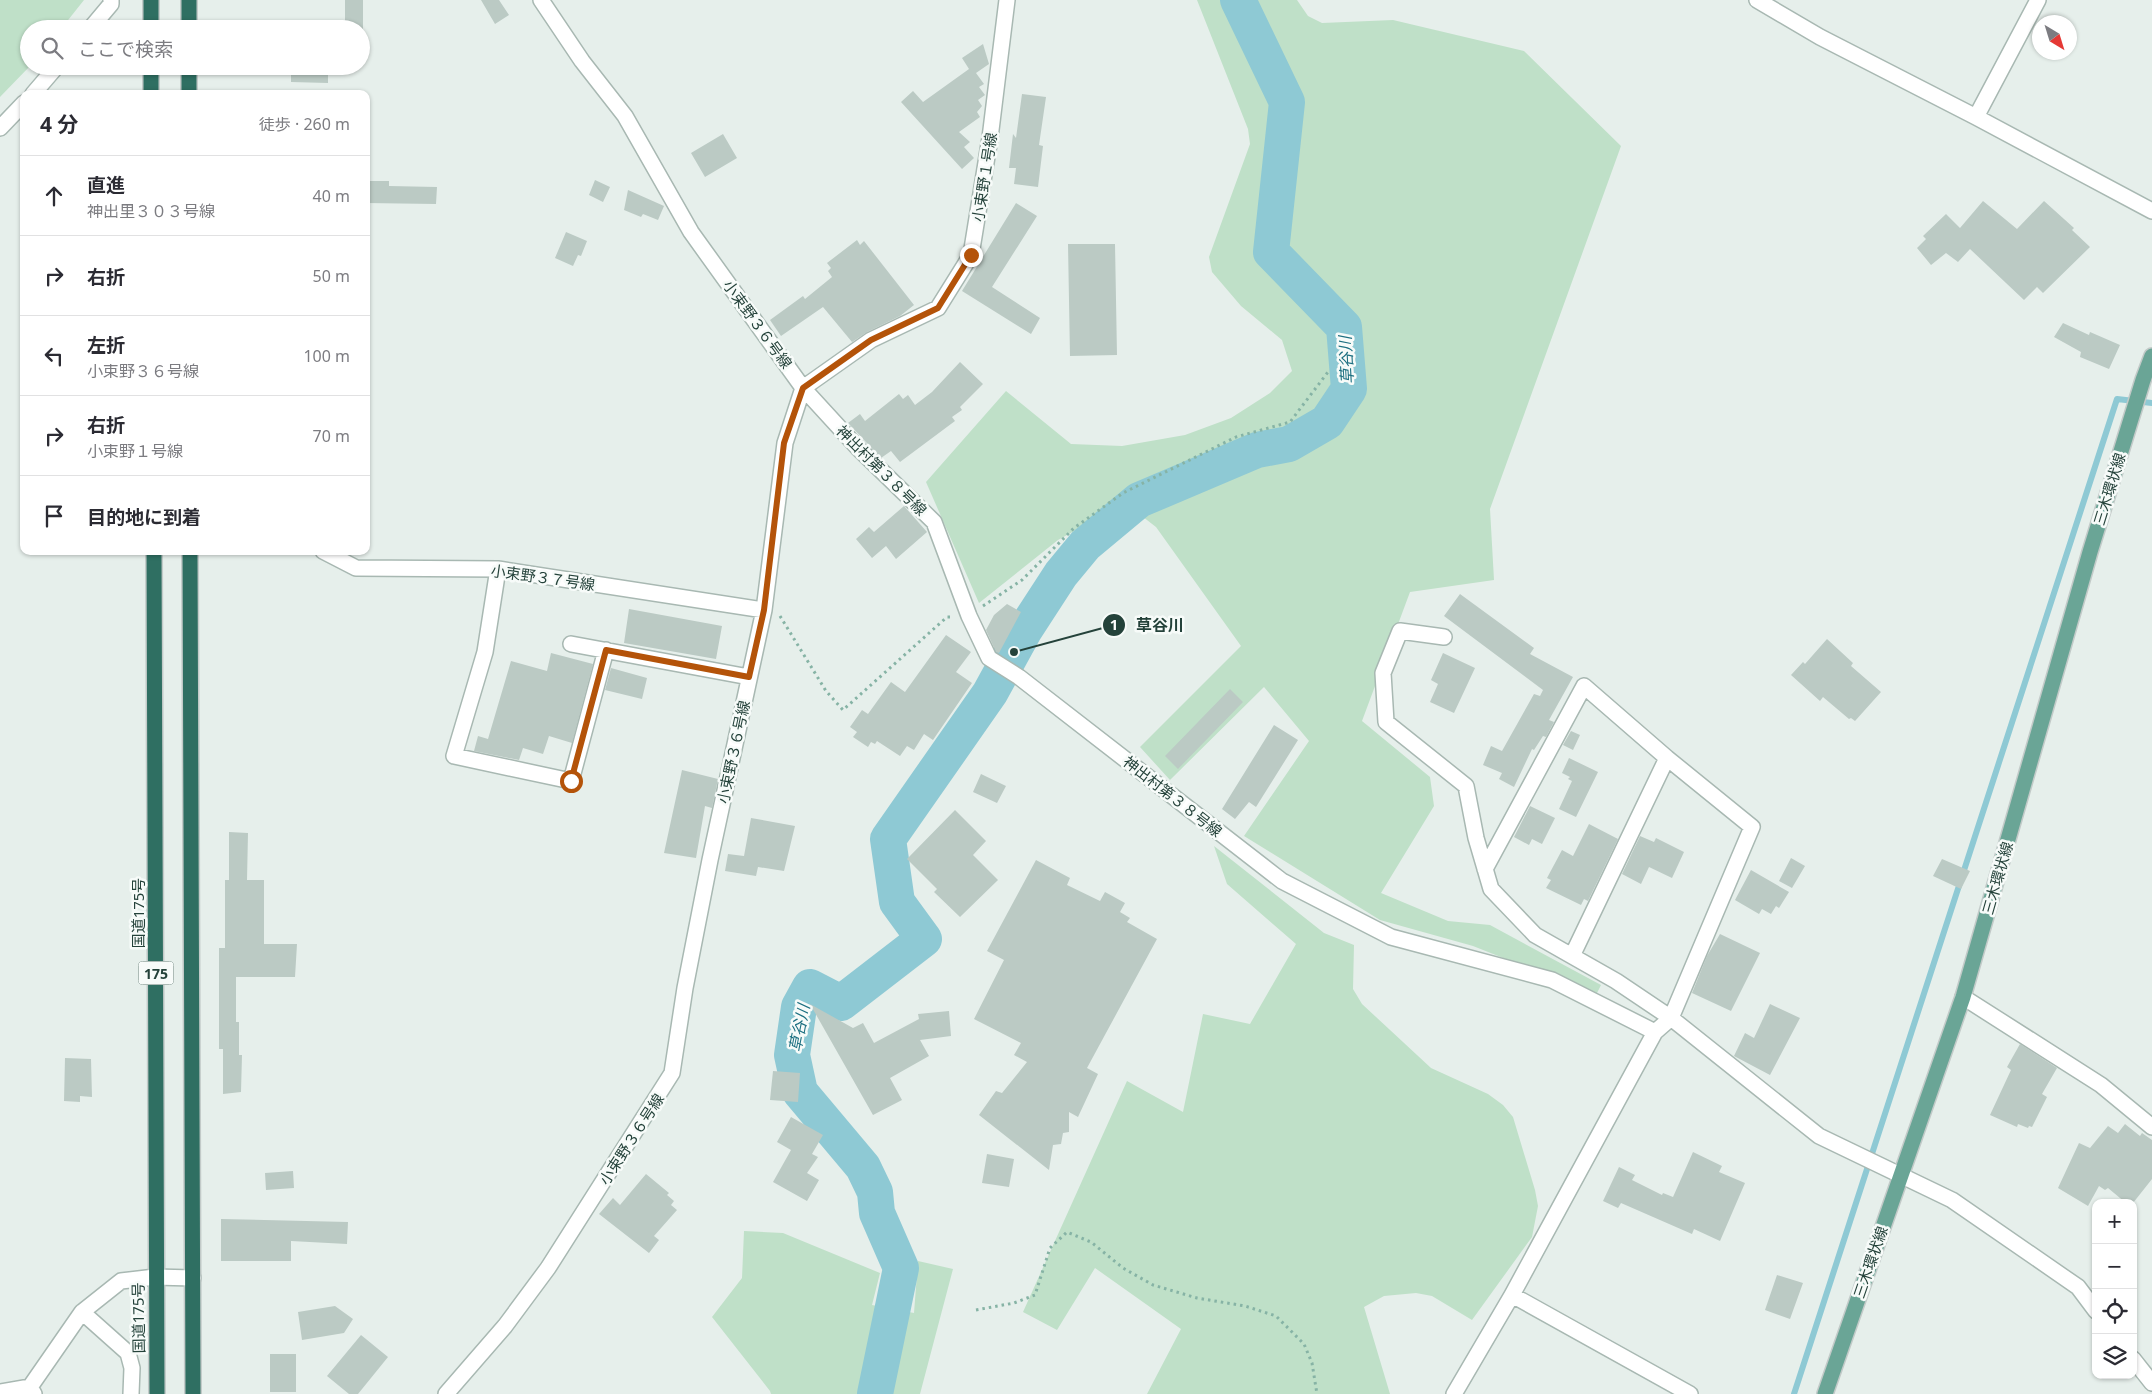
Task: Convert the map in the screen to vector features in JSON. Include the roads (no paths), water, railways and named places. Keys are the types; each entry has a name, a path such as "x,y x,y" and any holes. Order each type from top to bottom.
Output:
{"highway":[{"path":"150,0 151,20"},
{"path":"189,0 189,20"},
{"path":"151,75 151,90"},
{"path":"189,75 189,90"},
{"name":"国道175号","path":"154,555 157,1075 156,1394"},
{"name":"175","path":"190,555 192,1394"}],"main road":[{"name":"三木環状線","path":"1825,1394 1963,996 2090,552 2152,356"}],"street":[{"path":"98,20 111,4 112,0"},
{"name":"小束野３６号線","path":"446,1394 505,1326 548,1268 672,1073 685,988 710,860 764,610 784,443 803,388 692,232 625,116 582,61 541,0"},
{"name":"小束野１号線","path":"803,388 871,340 938,308 971,255 990,138 1007,0"},
{"path":"1757,0 1820,37 1976,117 2152,211"},
{"path":"1976,117 2038,0"},
{"path":"36,90 49,75"},
{"path":"0,128 20,107"},
{"name":"神出村第３８号線","path":"803,388 858,448 934,522 968,616 989,658 1019,677 1282,881 1391,937 1552,980 1656,1032"},
{"name":"小束野３７号線","path":"331,555 356,568 498,569 764,610"},
{"path":"498,569 485,652 454,756 571,781 606,650"},
{"path":"1444,637 1400,631 1383,673 1386,722 1466,786 1476,838 1491,889 1535,935 1616,981 1671,1018 1819,1136 1952,1200 2078,1287 2092,1306"},
{"path":"572,644 749,677"},
{"path":"1454,1394 1512,1295 1656,1032 1671,1018 1752,827 1667,758 1584,686 1485,869"},
{"path":"1572,956 1667,758"},
{"path":"1963,996 2101,1085 2152,1127"},
{"path":"0,1392 32,1391 82,1312 121,1281 155,1277 193,1278"},
{"path":"1512,1295 1690,1394"},
{"path":"82,1312 128,1353 132,1368 131,1394"},
{"path":"2137,1364 2152,1383"}],"waterway":[{"name":"草谷川","path":"875,1394 901,1268 877,1213 875,1192 863,1167 800,1092 792,1055 799,1007 810,987 841,1003 924,939 897,902 888,839 990,693 1024,631 1061,574 1085,545 1139,500 1257,450 1289,444 1327,422 1349,389 1344,327 1271,252 1287,102 1238,0"},
{"path":"1794,1394 2117,399 2152,403"}],"place":[{"name":"草谷川","path":"1014,652"}]}
